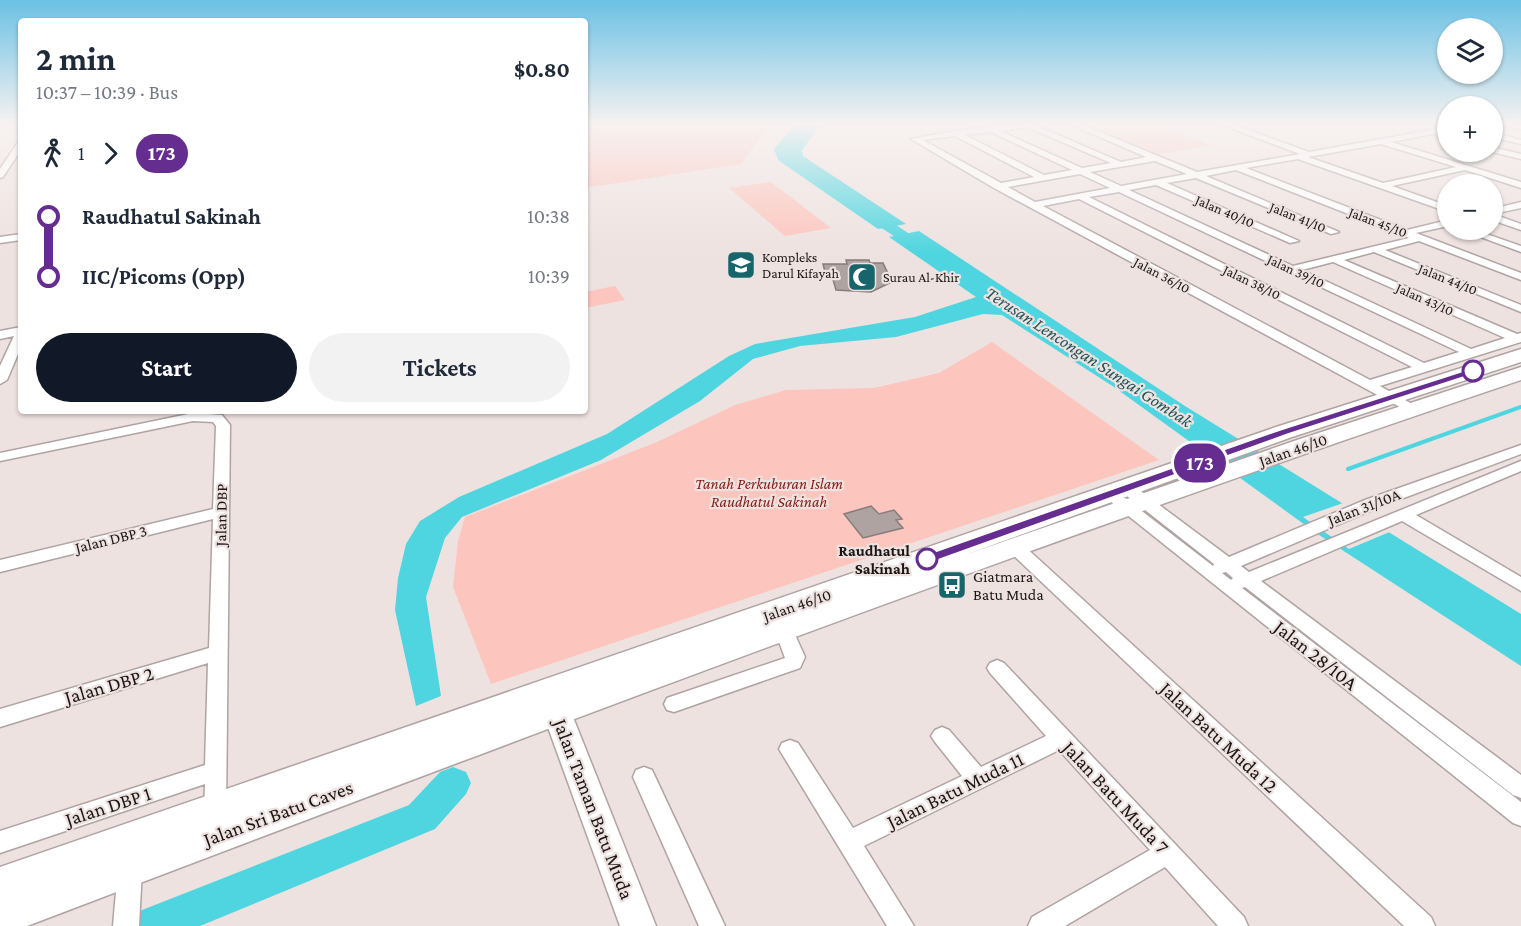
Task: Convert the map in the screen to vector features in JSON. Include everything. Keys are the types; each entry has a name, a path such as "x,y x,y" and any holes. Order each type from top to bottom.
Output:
{"main road":[{"name":"Jalan 46/10","path":"1221,466 1262,440 1392,397 1520,344"},
{"name":"Jalan 46/10","path":"553,701 1221,466 1283,453 1521,373"},
{"name":"Jalan 46/10","path":"553,701 784,632 1017,549 1128,499"},
{"name":"Jalan Sri Batu Caves","path":"0,886 215,822 553,701"},
{"name":"Jalan Sri Batu Caves","path":"0,916 130,868 215,822"}],"street":[{"name":"Jalan 36/10","path":"962,166 1414,409"},
{"path":"1020,166 1043,178"},
{"name":"Jalan 39/10","path":"1072,166 1471,353"},
{"path":"997,186 1107,166"},
{"name":"Jalan 41/10","path":"1176,166 1334,232"},
{"path":"1032,205 1239,166"},
{"path":"1326,166 1437,205"},
{"path":"1461,166 1521,185"},
{"name":"Jalan 45/10","path":"1235,167 1521,277"},
{"path":"1382,186 1467,168"},
{"name":"Jalan 40/10","path":"1157,182 1293,241"},
{"name":"Jalan 38/10","path":"1080,196 1424,368"},
{"path":"1503,210 1520,206"},
{"path":"1503,221 1521,227"},
{"path":"1405,233 1437,226"},
{"path":"0,240 18,237"},
{"path":"1293,269 1420,238"},
{"path":"1495,240 1521,249"},
{"name":"Jalan 44/10","path":"1375,249 1521,309"},
{"name":"Jalan 43/10","path":"1334,259 1520,344"},
{"path":"0,335 18,332"},
{"path":"0,380 18,339"},
{"path":"1368,385 1471,353 1520,344"},
{"name":"Jalan DBP","path":"0,457 193,417 217,418 223,425 215,822"},
{"name":"Jalan 31/10A","path":"1218,569 1371,504 1521,449"},
{"name":"Jalan 31/10A","path":"1237,583 1521,466"},
{"name":"Jalan 28/10A","path":"1128,499 1237,583 1521,788"},
{"name":"Jalan DBP 3","path":"0,566 221,512"},
{"name":"Jalan 31/10A","path":"1398,516 1521,585"},
{"name":"Jalan Batu Muda 12","path":"1017,549 1420,925"},
{"name":"Jalan 28/10A","path":"1237,583 1521,816"},
{"path":"674,704 794,663 795,657 784,632"},
{"name":"Jalan DBP 2","path":"0,718 218,653"},
{"name":"Jalan Batu Muda 7","path":"997,668 1235,926"},
{"name":"Jalan Taman Batu Muda","path":"553,701 638,926"},
{"path":"942,736 978,779"},
{"name":"Jalan Batu Muda 11","path":"848,842 1062,738"},
{"path":"790,749 901,926"},
{"name":"Jalan DBP 1","path":"0,842 216,771"},
{"path":"644,777 712,926"},
{"path":"1041,926 1167,853"},
{"path":"126,920 130,868"}],"green space":[{"path":"588,166 727,166 588,188"},
{"path":"771,182 831,228 785,236 729,188"},
{"path":"615,286 625,300 588,307 588,291"},
{"name":"Tanah Perkuburan Islam Raudhatul Sakinah","path":"992,342 1159,460 491,684 453,587 458,541 465,517 657,442 735,405 786,390 874,388 939,373"}],"water":[{"path":"787,166 818,166 906,224 878,229"},
{"path":"919,231 1185,406 1521,614 1521,666 1319,535 1114,387 1002,315 983,314 896,337 800,346 753,359 700,401 601,460 462,517 445,538 426,597 441,696 416,706 395,610 398,578 406,544 420,521 459,497 607,434 729,356 755,344 915,317 976,297 889,237"}],"pier":[{"path":"1346,502 1392,531 1349,549 1303,517"}],"building":[{"name":"Surau Al-Khir","path":"846,260 869,260 870,263 883,263 892,282 871,292 836,290 832,276 826,276 823,264 847,264"},
{"path":"871,506 879,514 894,510 902,519 896,520 903,528 863,538 844,514"}],"waterway":[{"name":"Terusan Lencongan Sungai Gombak","path":"862,209 929,252"},
{"path":"1348,469 1521,407"},
{"path":"151,926 422,817 453,783"}],"bus line":[{"name":"173","path":"927,559 1284,432 1473,371"}],"place":[{"name":"Kompleks Darul Kifayah","path":"741,265"},
{"name":"Surau Al-Khir","path":"862,277"},
{"name":"Raudhatul Sakinah","path":"927,559"},
{"name":"Giatmara Batu Muda","path":"952,585"}]}
